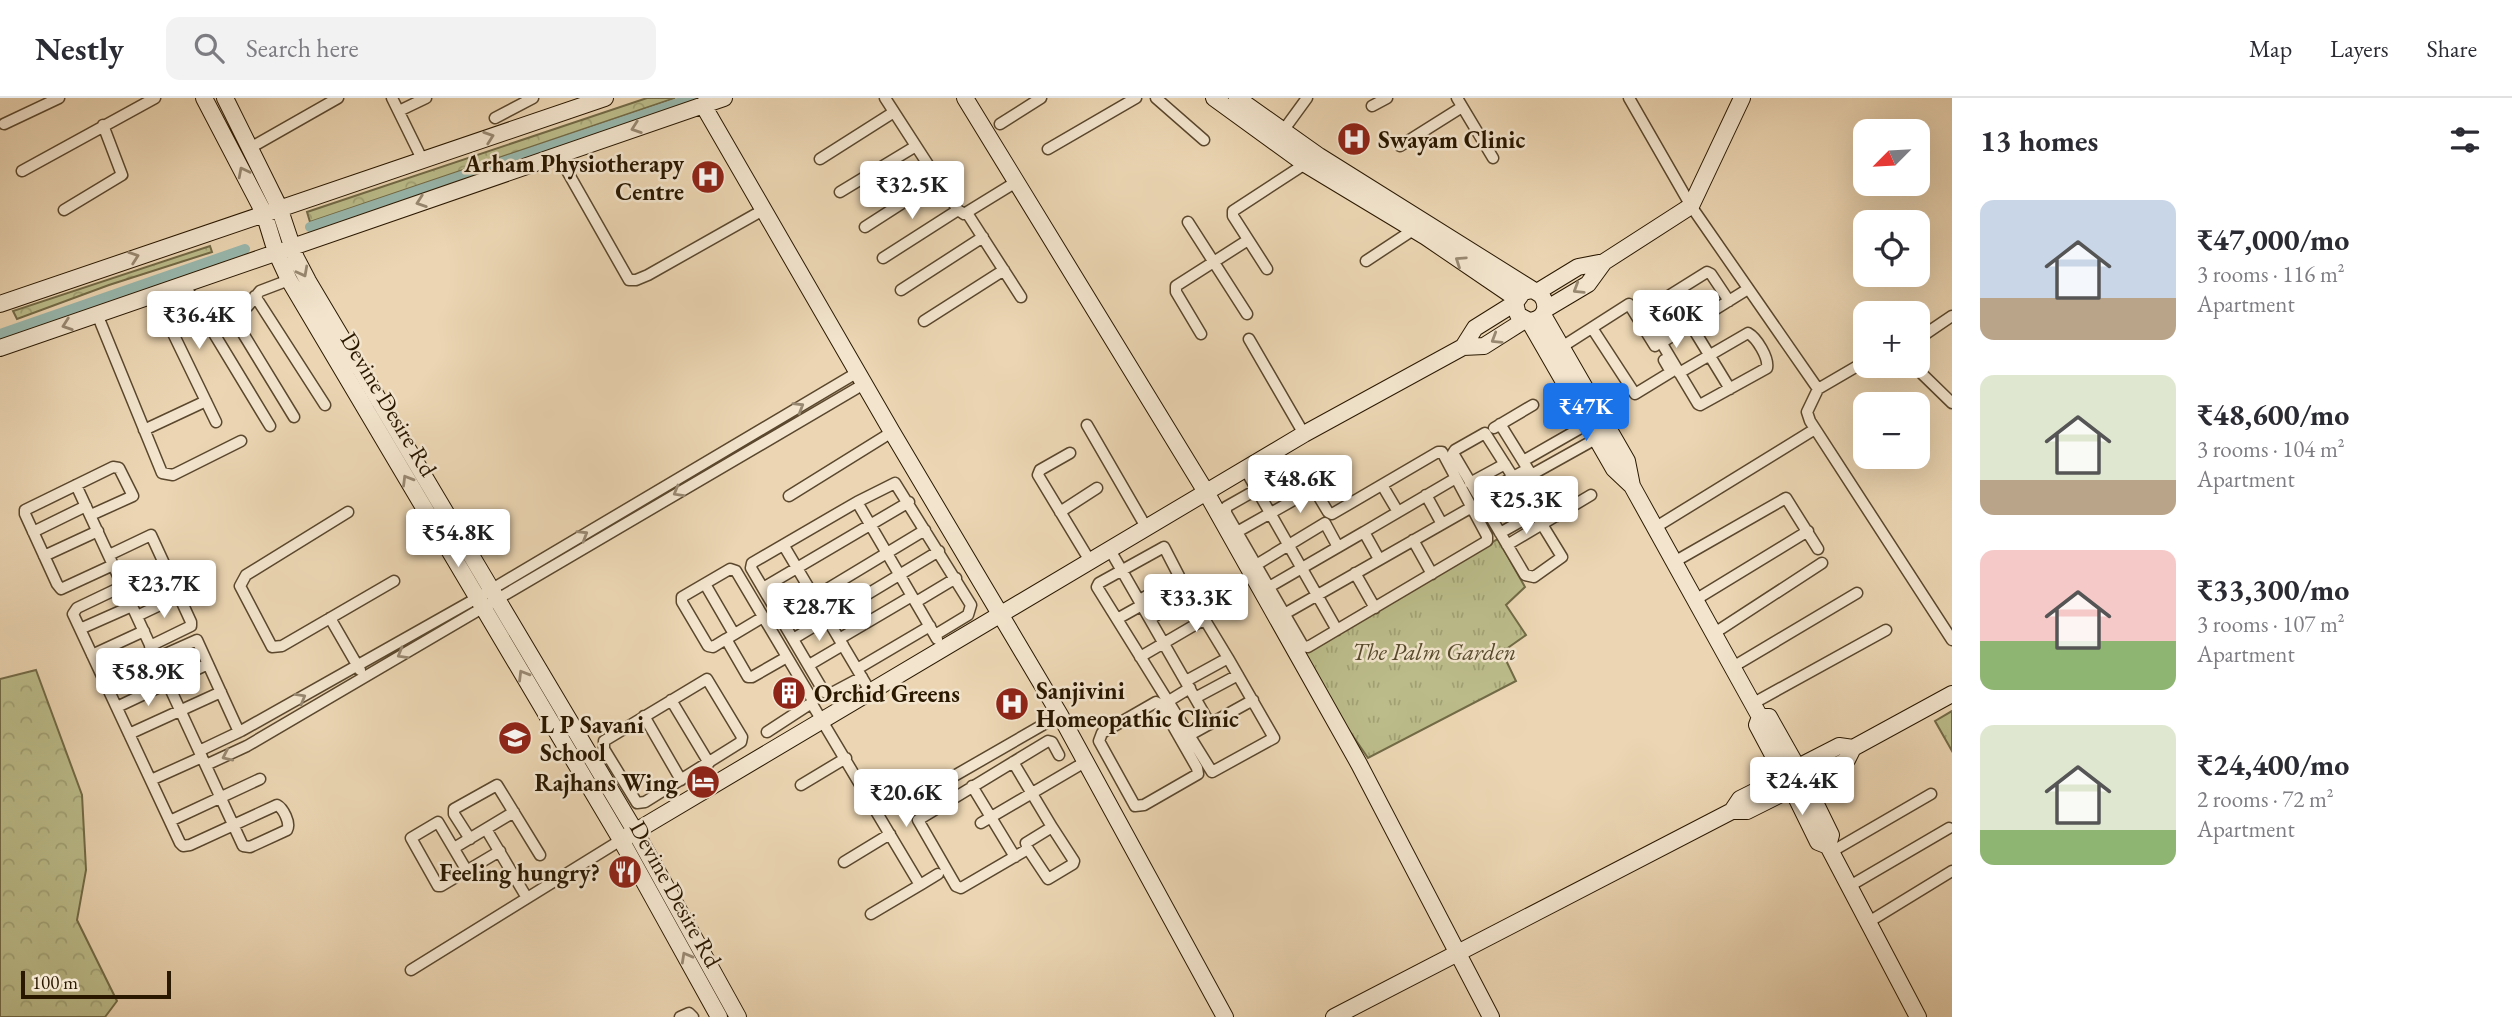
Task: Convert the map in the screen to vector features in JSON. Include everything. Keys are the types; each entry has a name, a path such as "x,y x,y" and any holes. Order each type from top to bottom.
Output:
{"street":[{"path":"4,124 59,98"},
{"path":"22,171 155,98"},
{"name":"Devine Desire Rd","path":"204,98 272,210"},
{"name":"Devine Desire Rd","path":"225,98 250,148 272,210 284,249 289,279 487,598 738,1017"},
{"path":"250,148 338,98"},
{"path":"392,98 422,159"},
{"path":"399,111 426,98"},
{"path":"495,118 533,98"},
{"path":"0,304 605,98"},
{"path":"0,348 724,98"},
{"path":"885,98 938,180 983,237 1021,296"},
{"path":"965,98 1280,617 1491,1017"},
{"path":"1000,124 1041,98"},
{"path":"1048,149 1136,98"},
{"path":"1156,98 1204,140"},
{"path":"1214,98 1240,106 1312,160 1425,231 1535,291 1544,299 1536,317"},
{"path":"1278,137 1307,98"},
{"path":"1372,106 1387,98"},
{"path":"1629,98 1691,206 1818,389"},
{"path":"411,970 628,835 822,720 863,679 936,637 1000,614 1304,434 1463,347 1484,346 1588,284 1604,262 1691,206 1742,98"},
{"path":"1400,146 1459,102 1493,158"},
{"path":"703,105 1060,715 1225,1017"},
{"path":"820,159 894,112"},
{"path":"64,210 122,175 103,125"},
{"path":"840,192 916,146"},
{"path":"558,155 629,280 648,275 763,210"},
{"path":"1267,269 1233,216 1233,211 1238,205 1312,160"},
{"path":"865,227 938,180"},
{"path":"883,258 1016,182"},
{"path":"1367,194 1425,231 1516,301 1518,315 1536,317"},
{"path":"1188,222 1247,314"},
{"path":"1366,261 1425,231"},
{"path":"901,290 983,237"},
{"path":"1201,334 1176,292 1176,286 1248,240"},
{"name":"Devine Desire Rd","path":"284,249 308,281 487,598"},
{"path":"1463,347 1475,328 1516,301 1523,292 1535,291 1578,267 1604,262"},
{"path":"924,321 1004,270"},
{"path":"1679,373 1745,334 1752,335 1769,366 1700,405 1679,373 1661,344 1643,311 1709,272 1729,301"},
{"path":"211,330 248,306 260,291 289,279"},
{"path":"184,284 270,426"},
{"path":"1661,344 1748,289"},
{"path":"154,294 216,422"},
{"path":"1672,294 1730,389"},
{"path":"255,296 325,405"},
{"path":"1554,351 1629,304 1671,372 1635,394 1592,328"},
{"path":"97,314 165,475 173,475 241,442"},
{"path":"1930,330 1952,316"},
{"path":"233,317 294,417"},
{"path":"1536,317 1599,427 1627,461 1632,486 1756,711 1757,725 1831,835 1829,849 1913,1015"},
{"path":"1249,339 1304,434"},
{"path":"1853,369 1818,389 1807,412 1815,429 1952,640"},
{"path":"636,511 708,461 861,378"},
{"path":"151,780 264,736 364,676 429,632 636,511 715,471 766,441 861,378"},
{"path":"1926,378 1952,403"},
{"path":"144,430 206,401"},
{"path":"1485,433 1562,557 1534,577 1525,575 1452,452 1532,405"},
{"path":"1500,424 1557,516"},
{"path":"1087,425 1146,527"},
{"path":"1479,497 1527,468 1555,443 1599,427"},
{"path":"1527,468 1563,457 1599,427"},
{"path":"1656,527 1815,429"},
{"path":"759,431 766,441"},
{"path":"789,496 892,432"},
{"path":"1555,443 1563,457"},
{"path":"1256,565 1328,519 1382,485 1440,451 1488,536 1487,541 1305,647 1280,617 1269,587 1256,565 1226,513 1226,507 1300,465 1328,512 1328,519 1338,547"},
{"path":"1070,453 1040,470 1038,475 1090,561"},
{"path":"708,461 715,471"},
{"path":"1471,483 1505,464"},
{"path":"33,532 132,496 121,471 113,467 25,510 33,532 61,589 151,535 191,626 150,646"},
{"path":"1245,469 1337,630"},
{"path":"1269,587 1456,478"},
{"path":"892,483 898,484 970,602 971,610 968,615 936,637 863,679 829,695 824,692 750,565 857,502 892,483"},
{"path":"76,485 98,531 124,588 134,611 144,631 150,646 168,683 220,798 233,825 243,846 246,848 287,830 289,826 278,805 233,825 190,845 183,846 73,614 74,610 124,588 167,570"},
{"path":"1382,485 1398,512"},
{"path":"1060,512 1097,488"},
{"path":"1237,532 1315,488"},
{"path":"1426,495 1441,524"},
{"path":"1507,545 1591,495"},
{"path":"1674,562 1786,498 1818,549"},
{"path":"857,502 936,637"},
{"path":"763,588 909,502"},
{"path":"1280,617 1472,507"},
{"path":"348,512 246,575 240,586 272,648 282,646 394,581"},
{"path":"1500,533 1535,513"},
{"path":"778,614 925,530"},
{"path":"44,556 98,531"},
{"path":"1695,600 1808,531"},
{"path":"1364,532 1379,559"},
{"path":"1413,540 1432,574"},
{"path":"784,546 863,679"},
{"path":"1117,619 1180,576 1166,548 1160,547 1099,583 1097,587 1212,772 1272,741 1274,736 1194,599 1187,597 1150,619"},
{"path":"1110,550 1210,724"},
{"path":"793,639 939,551"},
{"path":"1713,634 1822,563"},
{"path":"763,617 710,648 682,602 682,597 730,569 735,569 920,885"},
{"path":"1355,573 1375,608"},
{"path":"809,665 841,642 956,578"},
{"path":"705,584 750,678 787,657"},
{"path":"1731,668 1857,593"},
{"path":"80,629 179,596"},
{"path":"330,618 364,676"},
{"path":"1140,657 1205,619"},
{"path":"1756,711 1886,630"},
{"path":"92,655 144,631"},
{"path":"202,758 257,722 358,666 429,632"},
{"path":"104,681 197,640 239,732"},
{"path":"1167,702 1191,689 1228,658"},
{"path":"117,707 208,664"},
{"path":"1191,689 1238,675"},
{"path":"707,679 742,740 739,745 645,802 637,803 604,749 604,741 644,716 707,679"},
{"path":"129,734 221,692"},
{"path":"1334,1017 1732,811 1747,811 1839,747 1853,748 1952,694"},
{"path":"671,700 709,763"},
{"path":"1188,736 1253,700"},
{"path":"1116,816 1135,806 1144,805 1198,774 1161,705 1156,702 1102,733 1099,741 1135,806"},
{"path":"767,732 812,704"},
{"path":"928,791 1060,715"},
{"path":"644,716 681,780"},
{"path":"257,722 264,736"},
{"path":"1028,849 958,888 918,820 1049,740 1059,755"},
{"path":"801,785 846,758"},
{"path":"1013,762 1074,861 1048,879 1026,843 1052,827"},
{"path":"986,820 1085,762"},
{"path":"693,773 703,790"},
{"path":"170,821 260,779"},
{"path":"470,839 454,814 454,809 492,785 499,786 540,855"},
{"path":"972,786 986,820 1015,857"},
{"path":"1829,849 1931,794"},
{"path":"454,849 514,812"},
{"path":"467,871 438,822 411,838 438,886 467,871 500,851"},
{"path":"1848,887 1949,828"},
{"path":"486,829 527,898"},
{"path":"844,862 890,834"},
{"name":"Devine Desire Rd","path":"628,835 719,1017"},
{"path":"1867,923 1952,871"},
{"path":"872,914 938,874"},
{"path":"680,1017 687,1013 693,1017"}],"green space":[{"path":"647,98 675,98 310,222 307,212"},
{"path":"210,246 212,252 109,285 17,319 13,311"},
{"path":"225,261 227,265 0,344 0,339"},
{"name":"The Palm Garden","path":"1498,539 1525,587 1506,605 1526,635 1502,652 1516,681 1368,758 1299,657"},
{"path":"36,670 82,795 86,870 77,920 117,1001 105,1017 0,1017 0,679"},
{"path":"1952,711 1952,751 1935,721"}],"waterway":[{"path":"310,227 693,98"},
{"path":"0,334 245,249"}],"place":[{"name":"Swayam Clinic","path":"1354,139"},
{"name":"Arham Physiotherapy Centre","path":"708,177"},
{"name":"Orchid Greens","path":"789,693"},
{"name":"Sanjivini Homeopathic Clinic","path":"1012,704"},
{"name":"L P Savani School","path":"515,738"},
{"name":"Rajhans Wing","path":"703,782"},
{"name":"Feeling hungry?","path":"625,872"}]}
